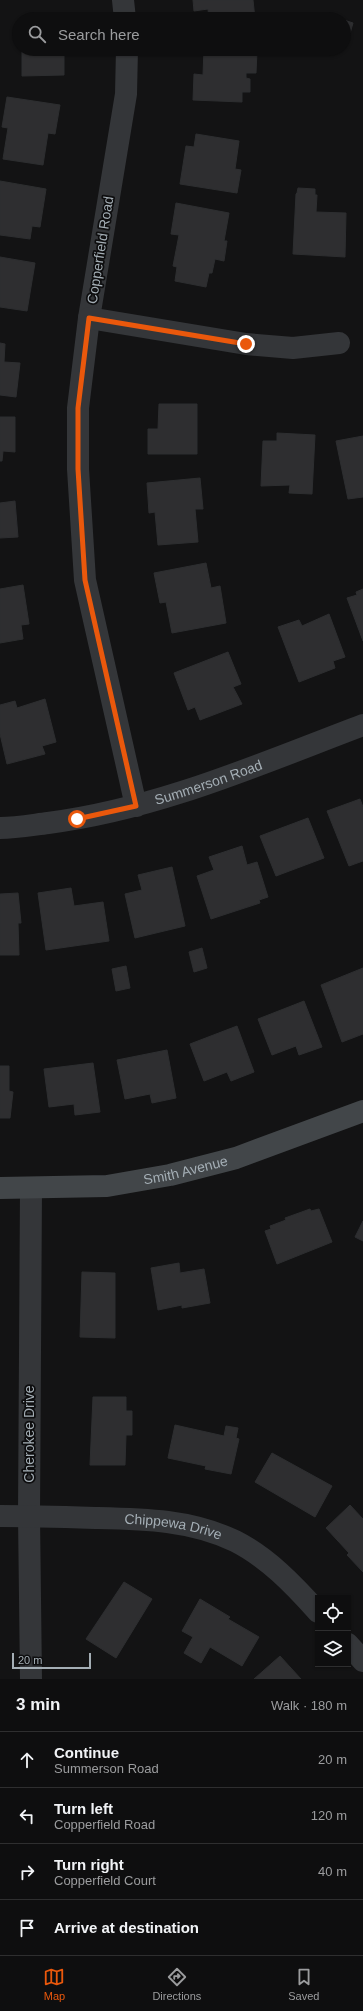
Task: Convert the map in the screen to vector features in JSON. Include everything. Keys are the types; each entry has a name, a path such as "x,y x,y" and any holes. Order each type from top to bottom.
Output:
{"main road":[{"name":"Smith Avenue","path":"0,1188 31,1189 107,1186 170,1175 236,1158 363,1111"}],"street":[{"path":"123,0 124,12"},
{"name":"Copperfield Road","path":"126,56 126,94 89,318 78,408 78,469 85,580 136,806"},
{"path":"89,318 246,344 293,348 339,343"},
{"name":"Summerson Road","path":"0,828 77,819 136,806 198,788 363,724"},
{"name":"Cherokee Drive","path":"31,1189 29,1516 31,1679"},
{"name":"Chippewa Drive","path":"0,1516 158,1519 198,1527 235,1541 261,1558 294,1585 315,1609"},
{"path":"351,1647 363,1661"}],"building":[{"path":"193,0 253,0 254,12 208,12 208,9 194,11"},
{"path":"22,56 64,56 64,75 22,76"},
{"path":"204,56 257,56 256,73 246,73 246,78 250,79 250,92 242,92 242,102 193,100 194,74 203,75"},
{"path":"7,97 60,105 55,134 48,133 43,165 3,159 8,128 2,127"},
{"path":"196,134 239,141 235,169 241,170 237,193 180,184 186,146 194,147"},
{"path":"0,181 46,189 40,227 32,226 30,239 0,235"},
{"path":"298,188 315,189 315,195 317,195 316,212 346,213 345,257 293,254 296,194"},
{"path":"176,203 229,213 224,241 227,241 224,261 215,259 212,273 209,273 206,287 175,281 177,267 173,266 179,235 171,234"},
{"path":"0,257 35,263 27,311 0,307"},
{"path":"0,343 5,344 4,362 20,363 16,397 0,395"},
{"path":"159,404 197,404 197,454 148,454 148,429 158,429"},
{"path":"0,417 15,417 15,452 3,451 2,461 0,461"},
{"path":"277,433 315,435 312,494 289,493 290,485 261,486 263,441 277,441"},
{"path":"363,436 363,497 348,499 336,441"},
{"path":"200,478 203,509 195,509 198,542 158,545 155,512 149,513 147,483"},
{"path":"15,501 18,537 0,538 0,503"},
{"path":"206,563 211,588 220,586 226,623 172,633 166,602 160,603 154,573"},
{"path":"23,585 29,624 21,625 23,639 0,643 0,589"},
{"path":"363,589 363,641 347,598 357,595 356,592"},
{"path":"329,614 345,657 333,661 335,668 299,682 278,627 299,620 302,626"},
{"path":"228,652 241,684 233,687 242,704 200,720 195,707 188,710 174,673"},
{"path":"45,699 56,742 42,746 45,754 7,764 0,734 0,705 15,701 17,708"},
{"path":"360,799 363,807 363,861 349,866 327,811"},
{"path":"308,818 324,858 276,876 260,836"},
{"path":"242,846 247,865 257,862 268,897 259,900 260,903 211,919 197,876 214,870 209,857"},
{"path":"172,867 185,926 135,938 125,894 142,890 138,875"},
{"path":"71,888 74,906 103,902 109,941 46,950 38,893"},
{"path":"18,893 21,923 18,923 19,955 0,955 0,894"},
{"path":"202,948 207,968 194,972 189,952"},
{"path":"126,966 130,988 116,991 112,969"},
{"path":"363,968 363,1034 342,1042 321,985"},
{"path":"304,1001 322,1047 299,1055 296,1046 272,1055 258,1019"},
{"path":"237,1026 254,1072 231,1081 227,1072 204,1081 190,1044"},
{"path":"167,1050 176,1098 152,1103 150,1094 125,1099 117,1060"},
{"path":"93,1063 100,1112 75,1115 74,1104 49,1107 44,1069"},
{"path":"0,1066 9,1066 9,1091 13,1092 10,1118 0,1118"},
{"path":"310,1209 311,1211 319,1209 332,1242 277,1264 265,1231 271,1229 270,1226 286,1220 285,1218"},
{"path":"363,1221 363,1241 355,1237"},
{"path":"179,1263 180,1273 204,1269 210,1303 182,1308 182,1305 158,1310 151,1268"},
{"path":"82,1272 115,1273 115,1338 80,1337"},
{"path":"93,1397 126,1397 126,1411 132,1411 132,1435 126,1435 125,1465 90,1465"},
{"path":"175,1425 224,1436 226,1426 238,1428 236,1438 239,1439 231,1474 205,1469 206,1466 168,1458"},
{"path":"272,1453 332,1486 315,1517 255,1482"},
{"path":"350,1505 363,1519 363,1572 347,1555 349,1553 326,1528"},
{"path":"124,1582 152,1599 116,1658 86,1639"},
{"path":"200,1599 230,1617 228,1619 259,1637 242,1666 210,1647 201,1663 184,1653 193,1637 182,1631"},
{"path":"280,1656 301,1679 254,1679"}],"route":[{"path":"77,819 136,806 85,580 80,524 78,408 89,318 246,344"}]}
